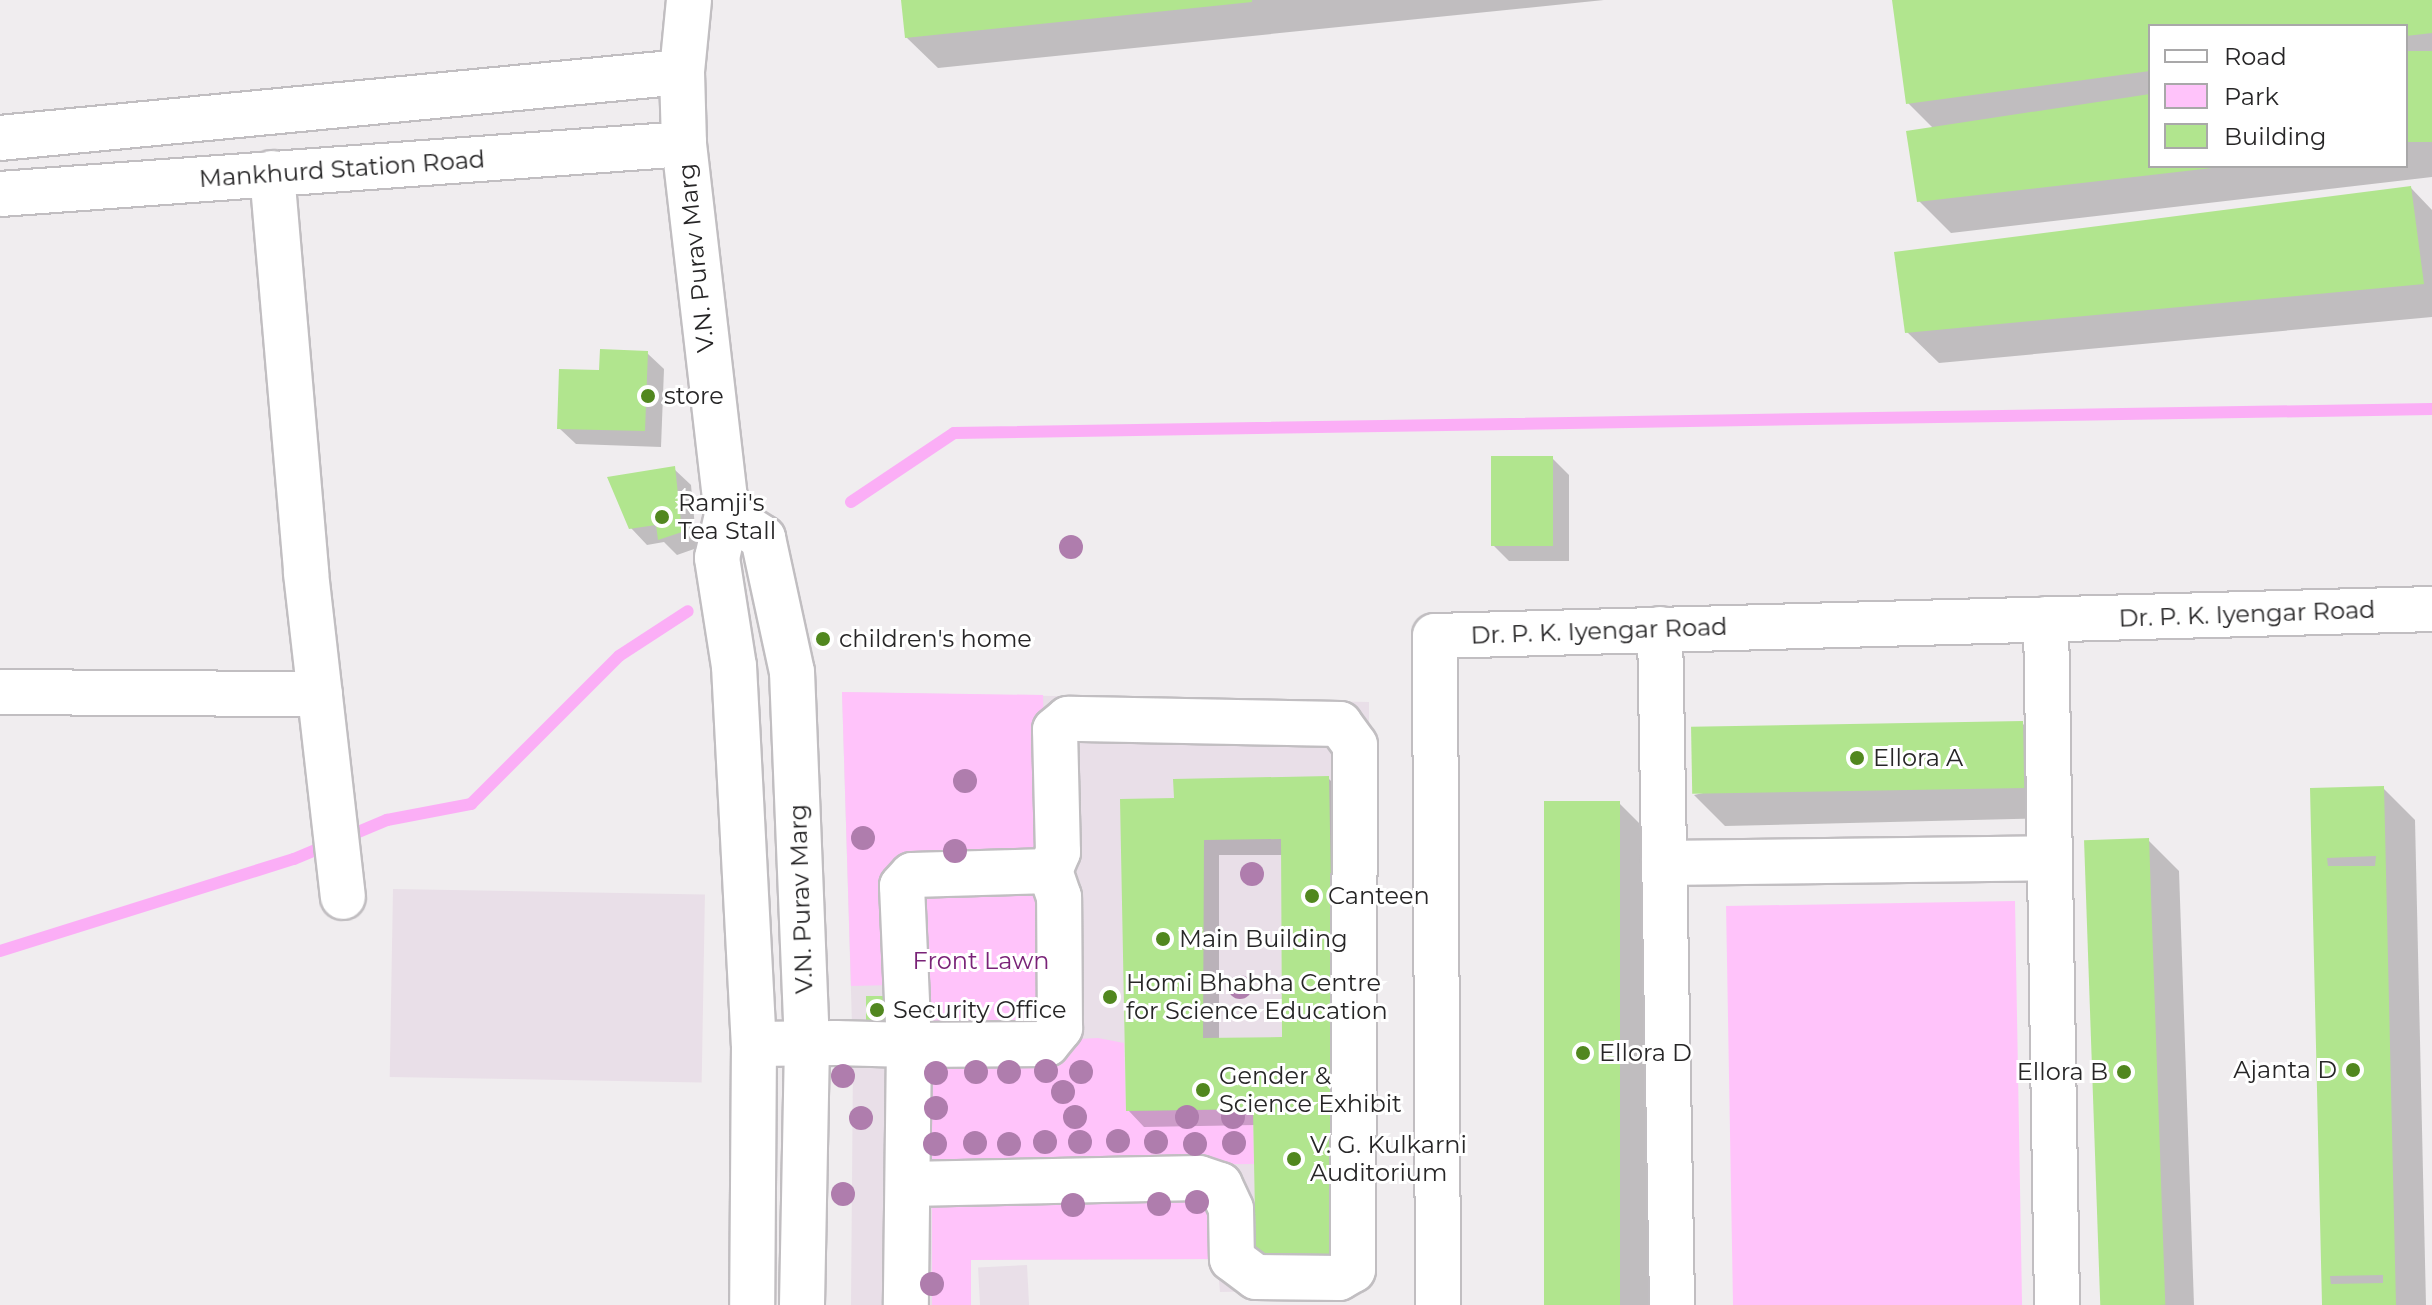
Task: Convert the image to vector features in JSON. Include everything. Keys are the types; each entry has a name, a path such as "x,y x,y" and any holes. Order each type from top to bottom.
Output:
{"street":[{"name":"V.N. Purav Marg","path":"689,0 682,72 684,144 727,515 717,558 734,666 754,1044 752,1305"},
{"path":"0,138 682,72"},
{"name":"Mankhurd Station Road","path":"0,194 684,144"},
{"path":"272,173 320,694 343,897"},
{"name":"V.N. Purav Marg","path":"727,515 763,538 792,672 807,1044 802,1305"},
{"name":"Dr. P. K. Iyengar Road","path":"1438,1305 1435,636 2432,609"},
{"path":"2046,619 2057,1305"},
{"path":"1660,629 1672,1305"},
{"path":"0,692 320,694"},
{"path":"754,1044 1047,1044 1060,1028 1059,897 1050,871 1058,852 1055,730 1068,719 1340,724 1355,745 1353,1270 1339,1278 1256,1277 1232,1259 1231,1209 1220,1185 1199,1178 908,1184"},
{"path":"1664,863 2049,858"},
{"path":"906,1305 909,1045 902,886 912,875 1050,871"}],"shaded area":[{"name":"Homi Bhabha Centre for Science Education","path":"842,692 1369,702 1368,1289 1220,1292 1217,1259 971,1260 971,1305 851,1305 853,1059"},
{"path":"393,889 705,894 702,1082 390,1077"},
{"path":"1027,1265 1029,1305 980,1305 978,1268"}],"green space":[{"path":"842,692 1043,695 1047,840 1037,855 898,859 892,985 851,986"},
{"name":"Front Lawn","path":"1033,889 1042,896 1038,1033 930,1035 924,893"},
{"path":"2015,901 2022,1305 1733,1305 1726,906"},
{"path":"1098,1038 1124,1043 1126,1111 1253,1109 1254,1164 932,1166 929,1067 1059,1063 1078,1039"},
{"path":"932,1198 1215,1200 1218,1259 971,1260 971,1305 932,1305"}],"building":[{"path":"901,0 1252,0 1252,2 905,38"},
{"path":"1892,0 2432,0 2432,33 2408,36 2408,24 2148,24 2148,71 1906,104"},
{"path":"2408,51 2432,51 2432,142 2408,142"},
{"path":"2148,94 2148,168 2212,168 1917,202 1906,131"},
{"path":"2411,186 2424,284 1905,333 1894,252"},
{"path":"600,349 648,351 645,431 557,429 559,369 599,370"},
{"path":"1491,456 1553,456 1553,546 1491,546"},
{"path":"675,466 682,532 658,540 656,525 629,529 607,477"},
{"name":"Ellora A","path":"2023,721 2024,788 1692,794 1691,727"},
{"name":"Main Building","path":"1329,776 1338,1264 1256,1266 1253,1109 1126,1111 1120,799 1174,798 1173,779","holes":["1281,839 1282,1037 1203,1038 1204,840"]},
{"name":"Ajanta D","path":"2384,786 2396,1305 2322,1305 2310,788","holes":["2376,856 2375,866 2328,866 2327,858","2383,1275 2383,1283 2331,1284 2330,1276"]},
{"name":"Ellora D","path":"1544,801 1620,801 1620,1305 1544,1305"},
{"name":"Ellora B","path":"2149,838 2165,1305 2100,1305 2084,840"},
{"name":"Security Office","path":"866,996 887,996 887,1024 866,1024"}],"waterway":[{"path":"851,502 954,433 2432,409"},
{"path":"0,951 294,859 387,820 471,804 619,656 688,611"}],"place":[{"name":"store","path":"648,396"},
{"name":"Ramji's Tea Stall","path":"662,517"},
{"name":"children's home","path":"823,639"},
{"name":"Ellora A","path":"1857,758"},
{"name":"Canteen","path":"1312,896"},
{"name":"Main Building","path":"1163,939"},
{"name":"Homi Bhabha Centre for Science Education","path":"1110,997"},
{"name":"Security Office","path":"877,1010"},
{"name":"Ellora D","path":"1583,1053"},
{"name":"Ajanta D","path":"2353,1070"},
{"name":"Ellora B","path":"2124,1072"},
{"name":"Gender & Science Exhibit","path":"1203,1090"},
{"name":"V. G. Kulkarni Auditorium","path":"1294,1159"}]}
